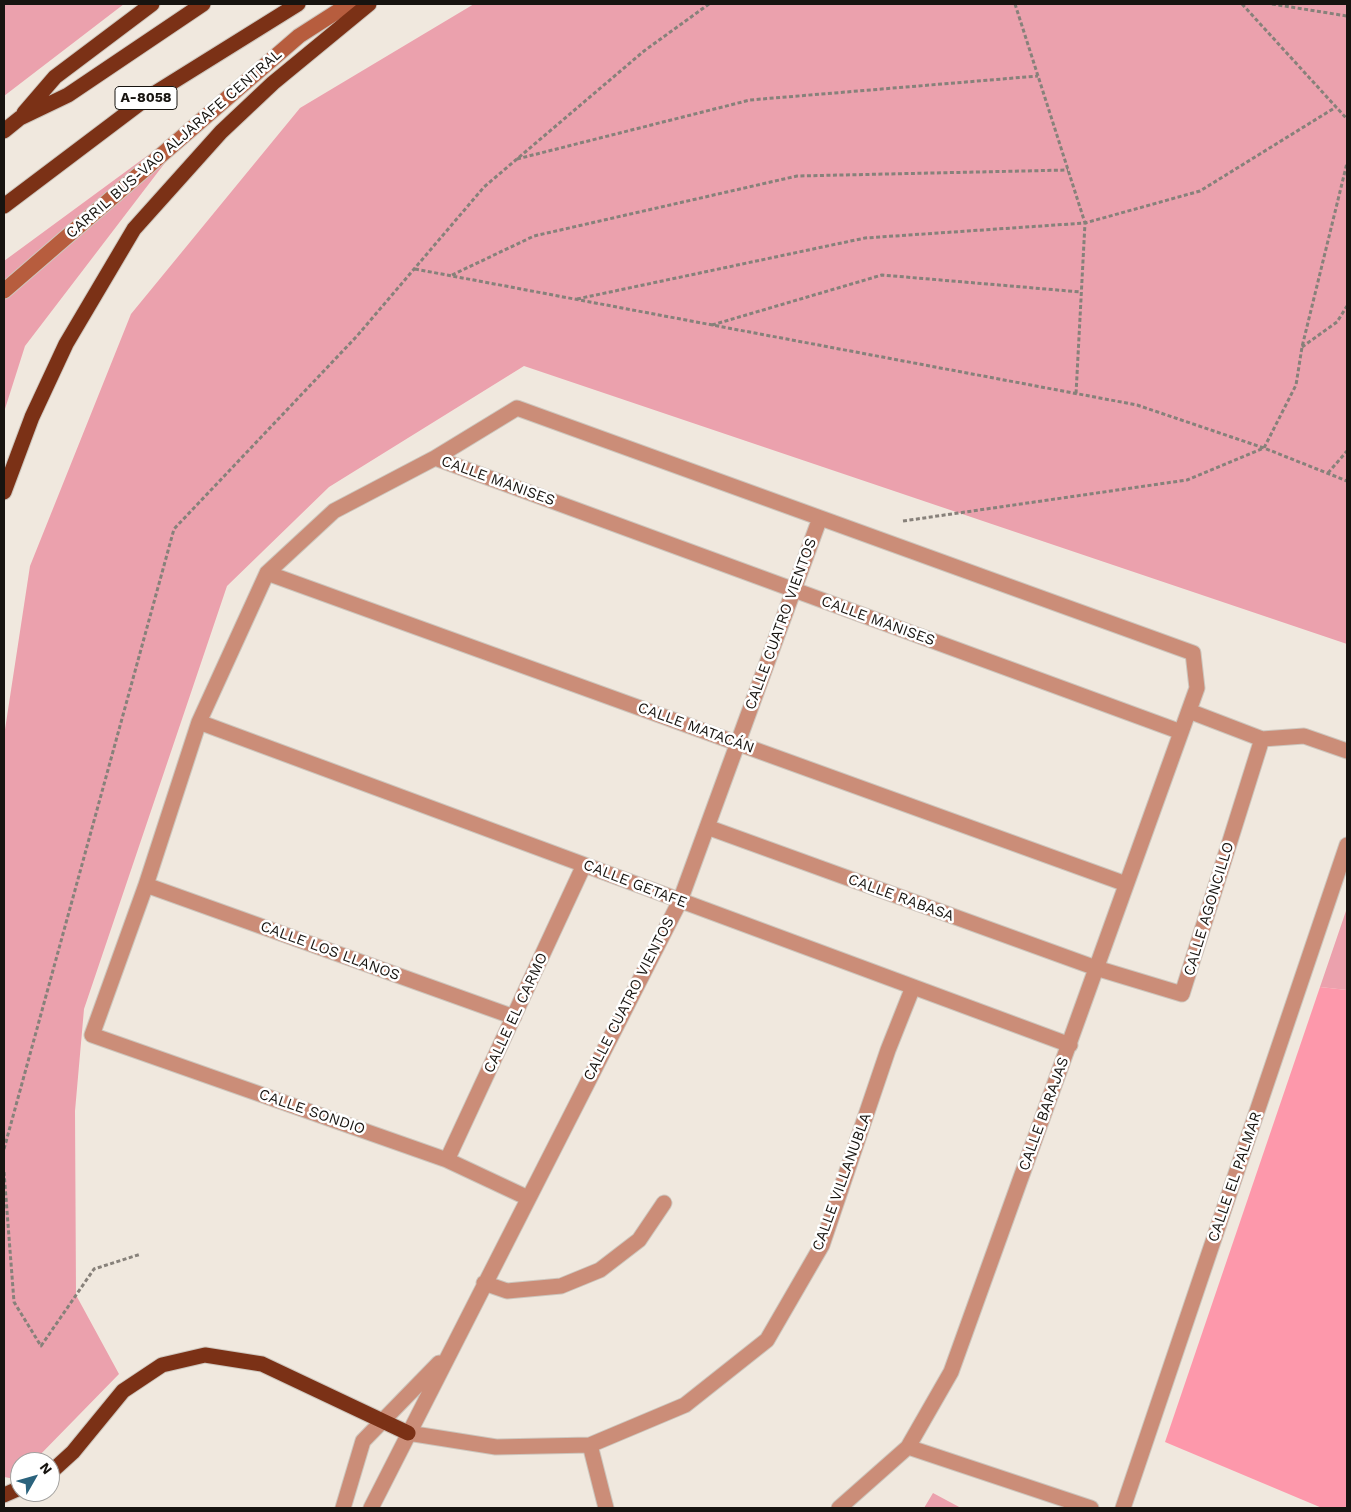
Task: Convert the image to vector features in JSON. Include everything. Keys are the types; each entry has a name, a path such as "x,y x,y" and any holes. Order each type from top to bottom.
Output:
{"highway":[{"path":"20,118 55,77 152,4"},
{"name":"A-8058","path":"4,131 20,118 68,95 204,4"},
{"name":"A-8058","path":"4,206 147,98 298,4"},
{"path":"4,492 32,417 66,344 134,229 220,132 273,83 369,4"},
{"path":"60,1464 73,1452 123,1392 162,1365 205,1354 262,1364 408,1433"}],"main road":[{"name":"CARRIL BUS-VAO ALJARAFE CENTRAL","path":"4,291 299,36 349,4"}],"street":[{"path":"146,884 199,722 266,573 334,511 435,458 517,408 820,518"},
{"name":"CALLE MANISES","path":"435,458 1181,732"},
{"name":"CALLE CUATRO VIENTOS","path":"371,1508 680,901 820,518"},
{"name":"CALLE BARAJAS","path":"820,518 1192,653 1197,688 1096,968 1070,1046 951,1372 908,1447 839,1508"},
{"name":"CALLE MATACÁN","path":"266,573 1126,884"},
{"path":"1188,711 1262,739 1304,736 1347,751"},
{"name":"CALLE GETAFE","path":"199,722 1070,1046"},
{"name":"CALLE AGONCILLO","path":"1096,968 1182,994 1262,739"},
{"name":"CALLE RABASA","path":"707,827 1096,968"},
{"name":"CALLE EL PALMAR","path":"1123,1508 1347,845"},
{"name":"CALLE EL CARMO","path":"447,1160 584,865"},
{"name":"CALLE LOS LLANOS","path":"146,884 514,1017"},
{"name":"CALLE SONDIO","path":"146,884 92,1035 447,1160 528,1198"},
{"name":"CALLE VILLANUBLA","path":"408,1433 496,1447 590,1445 685,1405 767,1340 822,1246 888,1050 913,987"},
{"path":"484,1283 507,1292 561,1286 600,1270 639,1240 664,1203"},
{"name":"CALLE CUATRO VIENTOS","path":"343,1508 363,1441 449,1353"},
{"path":"590,1445 606,1508"},
{"path":"908,1447 1091,1508"}],"path":[{"path":"4,1149 174,529 357,336 484,187 644,51 709,4"},
{"path":"1015,4 1085,223 1076,394"},
{"path":"1242,4 1347,119"},
{"path":"1272,4 1347,16"},
{"path":"516,160 750,100 1038,76"},
{"path":"576,299 864,238 1085,223 1200,191 1336,107"},
{"path":"897,522 1187,480 1264,448 1296,385 1302,347 1347,163"},
{"path":"451,276 534,236 797,176 1068,170"},
{"path":"414,268 1137,405 1264,448 1347,481"},
{"path":"712,325 882,275 1081,292"},
{"path":"1302,347 1337,322 1347,306"},
{"path":"1328,473 1347,451"},
{"path":"4,1172 14,1302 41,1346 94,1269 141,1254"}],"shaded area":[{"path":"4,4 124,4 4,96"},
{"path":"474,4 1347,4 1347,644 524,366 329,487 227,586 84,1009 75,1111 76,1295 119,1374 43,1452 10,1452 10,1478 4,1477 4,736 30,566 131,314 300,108"},
{"path":"200,117 25,346 4,412 4,261"},
{"path":"1347,908 1347,990 1320,987"},
{"path":"1320,987 1347,990 1347,1508 1322,1508 1165,1442"},
{"path":"933,1493 961,1508 924,1508"}]}
